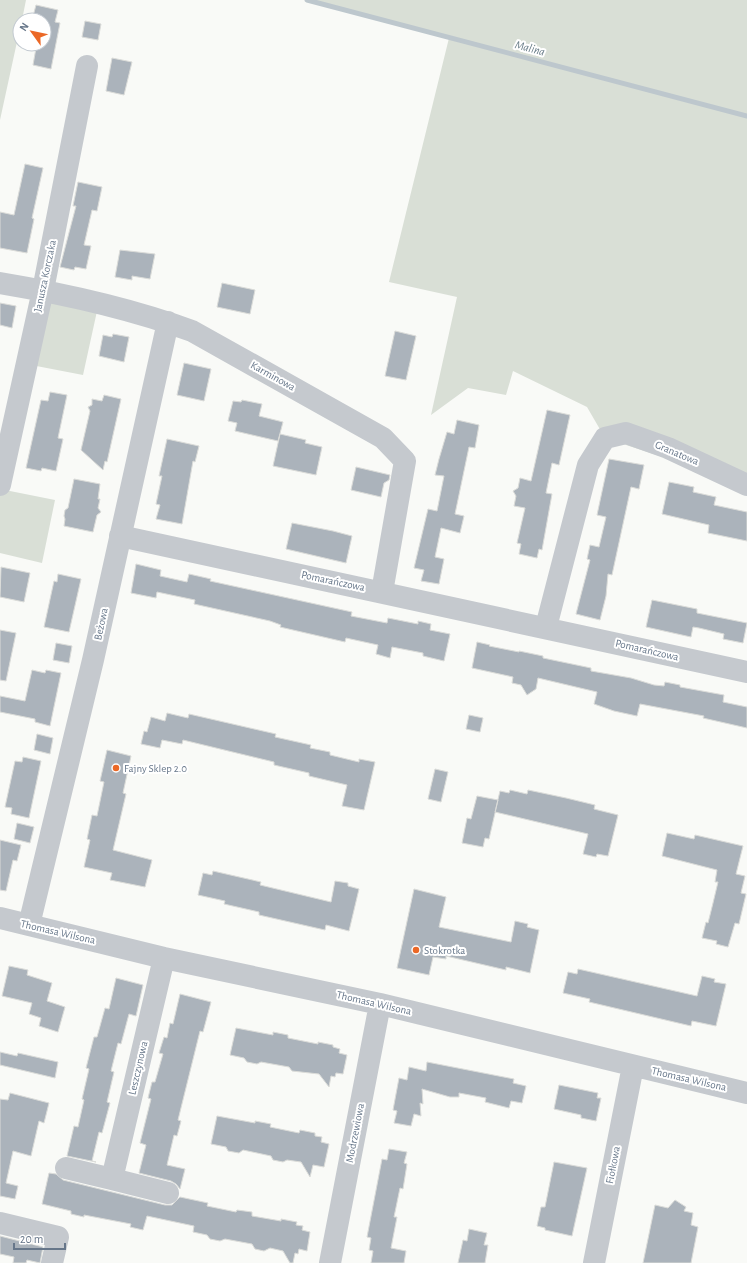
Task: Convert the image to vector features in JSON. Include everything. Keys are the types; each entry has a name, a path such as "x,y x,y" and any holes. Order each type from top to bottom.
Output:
{"street":[{"name":"Janusza Korczaka","path":"0,485 43,290 87,66"},
{"name":"Karminowa","path":"0,283 93,300 168,322 192,331 383,438 405,461 382,592"},
{"name":"Beżowa","path":"29,925 93,660 168,322"},
{"name":"Granatowa","path":"546,627 588,465 605,438 626,433 668,448 747,485"},
{"name":"Pomarańczowa","path":"120,536 546,627 747,672"},
{"name":"Thomasa Wilsona","path":"0,918 164,958 380,1004 747,1093"},
{"name":"Leszczynowa","path":"112,1179 164,958"},
{"name":"Modrzewiowa","path":"330,1263 380,1004"},
{"name":"Fiołkowa","path":"594,1263 633,1066"},
{"path":"66,1168 168,1193"},
{"path":"0,1223 58,1237 52,1263"}],"shaded area":[{"path":"0,0 26,0 24,12 12,12 12,52 15,52 0,120"},
{"path":"307,0 747,0 747,485 605,438 587,407 513,371 506,395 468,388 431,415 457,297 389,282 449,38"},
{"path":"43,290 99,302 83,375 26,364"},
{"path":"0,489 55,500 42,563 0,553"}],"building":[{"path":"36,5 58,10 55,22 60,23 51,69 33,65 35,52 52,52 52,12 34,12"},
{"path":"85,21 101,24 98,40 82,37"},
{"path":"112,58 132,62 124,95 106,91"},
{"path":"25,164 43,168 32,218 34,219 27,253 0,248 0,212 14,215"},
{"path":"78,182 102,187 97,211 92,210 84,245 91,246 86,269 75,267 74,270 60,267 76,206 73,206"},
{"path":"120,250 155,254 150,279 132,276 132,280 115,277"},
{"path":"222,283 255,290 250,314 217,307"},
{"path":"0,303 16,306 12,328 0,325"},
{"path":"395,331 416,336 406,380 385,376"},
{"path":"113,334 129,337 124,362 99,356 103,335 112,337"},
{"path":"184,363 211,369 204,401 177,395"},
{"path":"50,392 67,395 58,438 63,439 56,471 42,468 41,471 26,468 41,400 48,401"},
{"path":"104,395 121,399 107,462 105,461 103,470 81,450 90,411 88,407 92,405 92,399 102,401"},
{"path":"242,400 262,404 259,416 283,422 278,441 235,431 237,423 228,421 233,401 241,402"},
{"path":"547,410 570,415 559,465 552,463 546,493 552,494 542,550 539,549 537,558 519,554 521,544 517,543 525,508 514,506 516,496 513,491 518,488 520,478 531,481"},
{"path":"457,420 479,425 475,448 469,447 455,514 464,516 460,533 441,528 435,557 444,559 439,584 421,581 424,570 414,568 428,509 437,511 444,476 435,475 439,459 447,432 454,434"},
{"path":"280,434 306,440 305,443 322,447 316,475 273,466"},
{"path":"167,439 199,446 195,462 193,461 182,524 156,519 160,505 156,504 162,476 159,476"},
{"path":"609,459 644,465 639,489 631,487 612,575 608,574 606,596 600,620 576,614 590,560 587,559 590,545 599,547 606,517 597,515"},
{"path":"356,467 390,475 389,480 384,483 381,497 351,490"},
{"path":"74,479 100,484 98,499 100,499 98,508 101,512 97,515 93,532 64,526 65,510 68,508"},
{"path":"669,482 694,487 693,492 716,497 714,505 747,512 747,541 708,533 709,525 662,514"},
{"path":"292,523 352,536 346,563 286,549"},
{"path":"136,564 161,570 160,576 187,582 189,574 211,579 210,581 352,612 351,616 387,623 388,618 418,624 418,621 431,624 430,630 450,634 444,661 423,656 423,653 392,647 390,658 376,654 378,645 346,638 345,642 280,627 281,625 270,621 194,604 195,600 157,592 156,598 131,593"},
{"path":"1,567 30,573 24,602 0,597"},
{"path":"58,574 81,579 69,632 44,627 54,581 57,582"},
{"path":"652,600 697,609 697,613 747,623 743,643 723,639 724,634 693,627 691,637 646,627"},
{"path":"0,630 16,633 6,681 0,680"},
{"path":"477,642 490,645 489,646 543,656 543,658 591,668 591,671 631,678 654,685 664,686 665,682 680,685 680,687 724,695 723,702 747,707 747,728 703,718 704,716 640,704 637,716 614,711 594,704 597,692 538,678 536,689 527,695 521,685 512,683 513,677 472,668"},
{"path":"56,643 72,646 69,663 53,660"},
{"path":"32,670 45,673 46,670 61,673 50,726 35,722 35,719 0,712 0,696 25,701"},
{"path":"167,713 188,718 189,714 276,734 275,737 311,745 310,748 330,752 330,755 359,762 359,759 375,762 364,810 342,806 347,785 309,776 309,773 274,765 274,762 183,740 182,744 162,740 160,748 141,744 144,731 147,732 151,717 165,721"},
{"path":"469,715 483,718 480,732 466,729"},
{"path":"37,734 53,738 50,754 34,750"},
{"path":"107,750 131,756 123,793 126,794 113,850 152,860 145,887 110,880 112,873 84,867 90,840 87,839 92,815 97,816 104,782 100,781"},
{"path":"23,757 41,761 29,818 11,814 12,808 5,807 15,761 22,762"},
{"path":"435,769 448,772 441,802 428,799"},
{"path":"510,790 527,794 528,790 566,798 595,805 594,809 618,815 608,856 597,854 596,857 583,854 588,834 495,812 500,791 509,793"},
{"path":"477,796 498,800 489,839 485,838 483,847 462,843 467,818 471,819"},
{"path":"17,823 34,827 30,843 14,839"},
{"path":"667,833 694,839 695,835 743,846 736,874 745,876 741,893 746,894 739,924 735,923 728,947 716,944 717,941 702,938 706,922 708,923 718,882 715,882 717,870 662,856"},
{"path":"0,840 21,845 17,861 13,860 6,891 0,890"},
{"path":"213,871 261,882 260,885 331,902 335,881 348,883 348,886 359,889 349,931 326,925 325,930 259,915 259,912 224,904 225,901 198,895 203,873 212,875"},
{"path":"414,889 446,897 439,927 511,942 515,921 528,924 527,927 539,930 530,973 506,967 506,970 446,956 446,959 433,957 429,975 397,968"},
{"path":"9,966 28,970 27,975 52,983 47,1001 65,1007 58,1032 39,1026 41,1018 29,1014 32,1003 2,996"},
{"path":"578,969 697,996 702,976 715,979 714,982 726,984 716,1026 692,1021 691,1026 589,1002 590,999 563,993 568,972 577,974"},
{"path":"116,978 143,985 136,1016 129,1014 121,1044 118,1043 111,1071 114,1072 107,1102 110,1103 102,1133 99,1132 92,1161 96,1162 67,1156 74,1126 78,1127 84,1100 82,1099 89,1069 86,1068 94,1037 97,1037 105,1008 109,1009"},
{"path":"180,994 211,1002 203,1032 200,1031 178,1120 181,1121 177,1136 174,1135 167,1165 185,1169 180,1189 171,1181 139,1173 146,1145 140,1143 151,1099 148,1098 152,1082 155,1082 163,1054 159,1053 164,1037 167,1038 170,1023 173,1024"},
{"path":"236,1028 273,1035 273,1032 288,1035 288,1038 318,1044 318,1042 333,1045 333,1047 340,1049 339,1053 347,1055 343,1074 336,1073 335,1077 331,1076 329,1087 319,1074 292,1071 289,1067 261,1062 257,1064 247,1062 244,1058 230,1055"},
{"path":"0,1052 17,1056 18,1053 58,1062 55,1078 0,1065"},
{"path":"427,1062 514,1079 513,1083 526,1086 522,1103 511,1101 509,1108 485,1102 486,1098 459,1093 459,1097 450,1097 422,1089 423,1104 420,1103 421,1116 414,1114 411,1126 394,1123 397,1111 393,1110 399,1078 407,1080 409,1067 426,1071"},
{"path":"559,1085 598,1093 597,1098 601,1098 596,1121 581,1118 581,1115 554,1109"},
{"path":"10,1093 49,1103 44,1123 39,1121 31,1156 13,1151 6,1183 18,1186 15,1199 0,1196 0,1099 8,1100"},
{"path":"217,1116 255,1123 255,1121 271,1124 270,1127 299,1133 300,1130 315,1133 315,1136 322,1137 321,1142 329,1144 324,1167 313,1165 310,1177 301,1162 287,1160 283,1162 273,1160 271,1156 243,1150 239,1153 228,1151 226,1147 211,1144"},
{"path":"389,1149 407,1152 404,1163 407,1164 403,1189 400,1188 394,1217 397,1217 391,1248 406,1251 404,1263 371,1263 373,1251 369,1250 371,1238 367,1237 382,1159 387,1160"},
{"path":"554,1162 587,1168 572,1236 545,1230 545,1228 537,1226 541,1207 545,1207"},
{"path":"49,1173 56,1174 63,1180 165,1205 172,1205 180,1197 208,1203 207,1206 236,1212 237,1210 252,1212 252,1216 297,1222 296,1225 303,1226 302,1230 310,1232 307,1251 299,1249 298,1254 295,1253 293,1263 290,1263 283,1251 270,1248 264,1251 255,1249 252,1244 225,1239 220,1241 210,1239 207,1235 193,1232 194,1226 147,1216 143,1230 130,1227 131,1224 71,1214 71,1211 42,1204"},
{"path":"675,1200 686,1207 684,1211 693,1213 691,1225 698,1227 691,1263 643,1263 655,1205 668,1208"},
{"path":"469,1229 487,1233 484,1245 488,1245 485,1263 458,1263 463,1240 467,1241"},
{"path":"0,1236 43,1247 40,1263 27,1260 26,1263 13,1263 14,1257 0,1254"}],"waterway":[{"name":"Malina","path":"307,0 747,116"}],"place":[{"name":"Fajny Sklep 2.0","path":"116,768"},
{"name":"Stokrotka","path":"416,950"}]}
